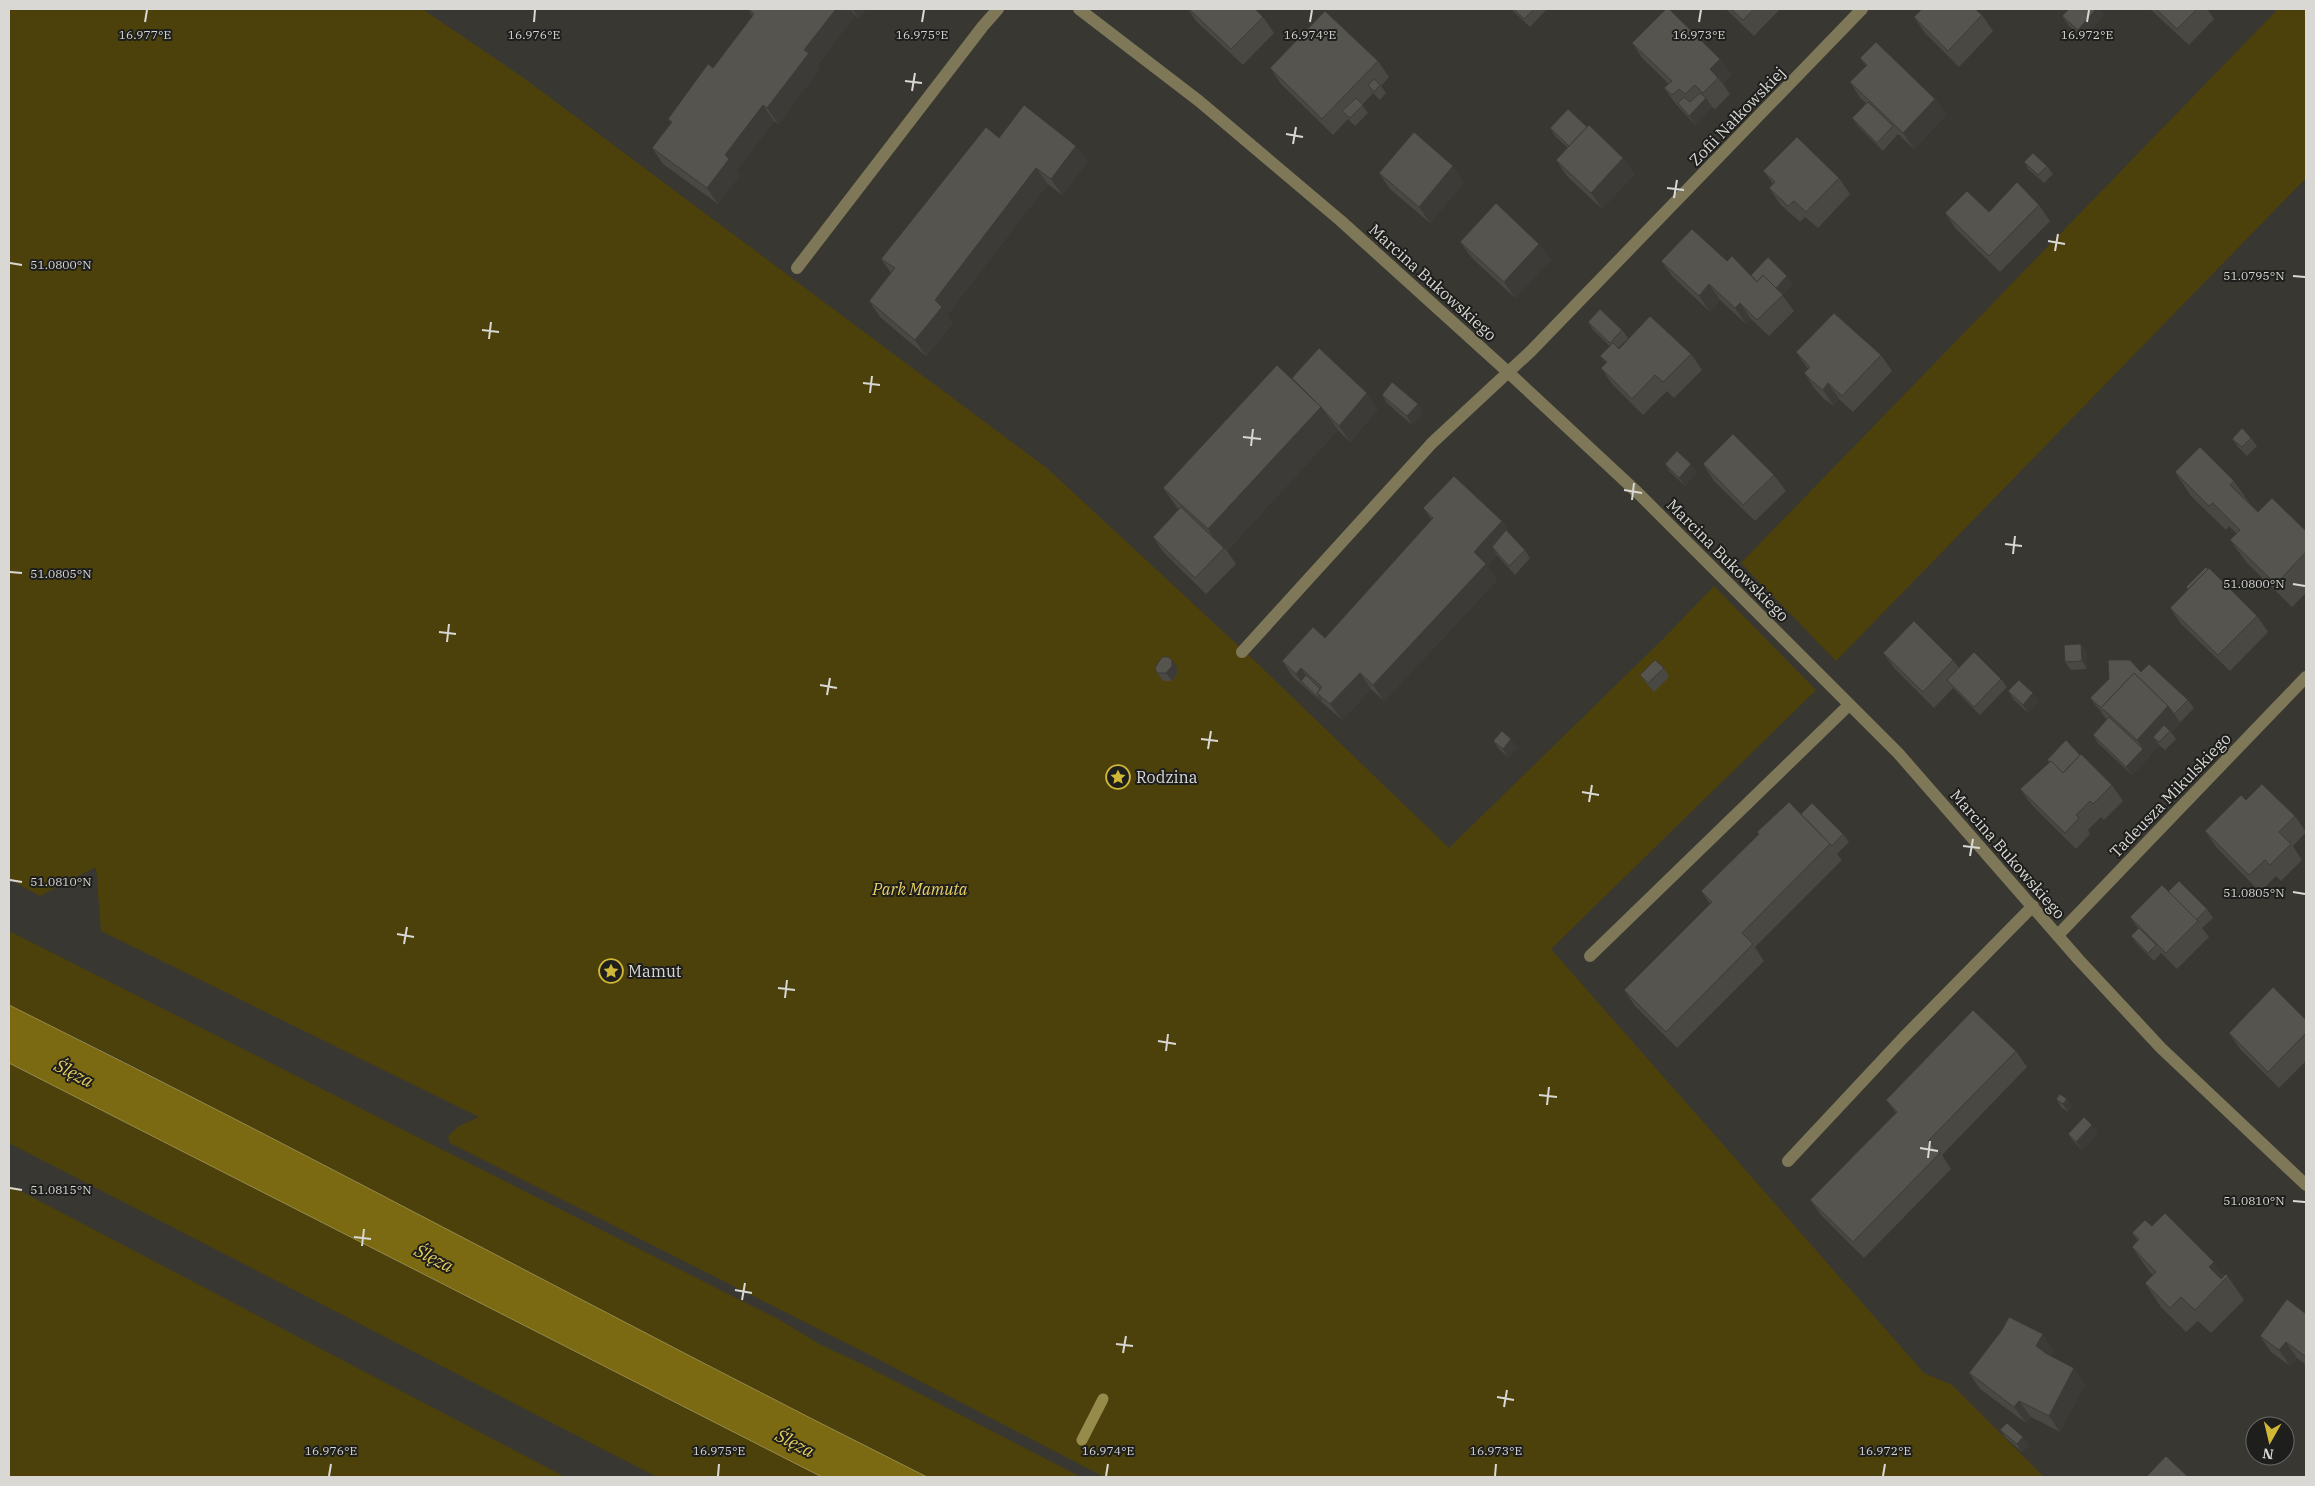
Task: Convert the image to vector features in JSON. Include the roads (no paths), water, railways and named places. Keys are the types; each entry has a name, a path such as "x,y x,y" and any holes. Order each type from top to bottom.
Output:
{"street":[{"path":"982,9 983,26"},
{"path":"797,268 998,9"},
{"name":"Marcina Bukowskiego","path":"1079,9 1199,101 1341,222 1509,373 1638,493 1898,753 2058,935 2161,1048 2306,1185"},
{"name":"Zofii Nałkowskiej","path":"1242,652 1432,443 1509,373 1862,9"},
{"name":"Tadeusza Mikulskiego","path":"2058,935 2306,678"},
{"path":"1590,956 1849,705"},
{"path":"1788,1160 2033,906"}],"water":[{"name":"Ślęza","path":"9,1005 239,1121 697,1360 927,1477 822,1477 9,1063"}],"waterway":[{"path":"1082,1440 1103,1399"}],"place":[{"name":"Rodzina","path":"1118,777"},
{"name":"Mamut","path":"611,971"}],"park label":[{"name":"Park Mamuta","path":"920,889"}]}
